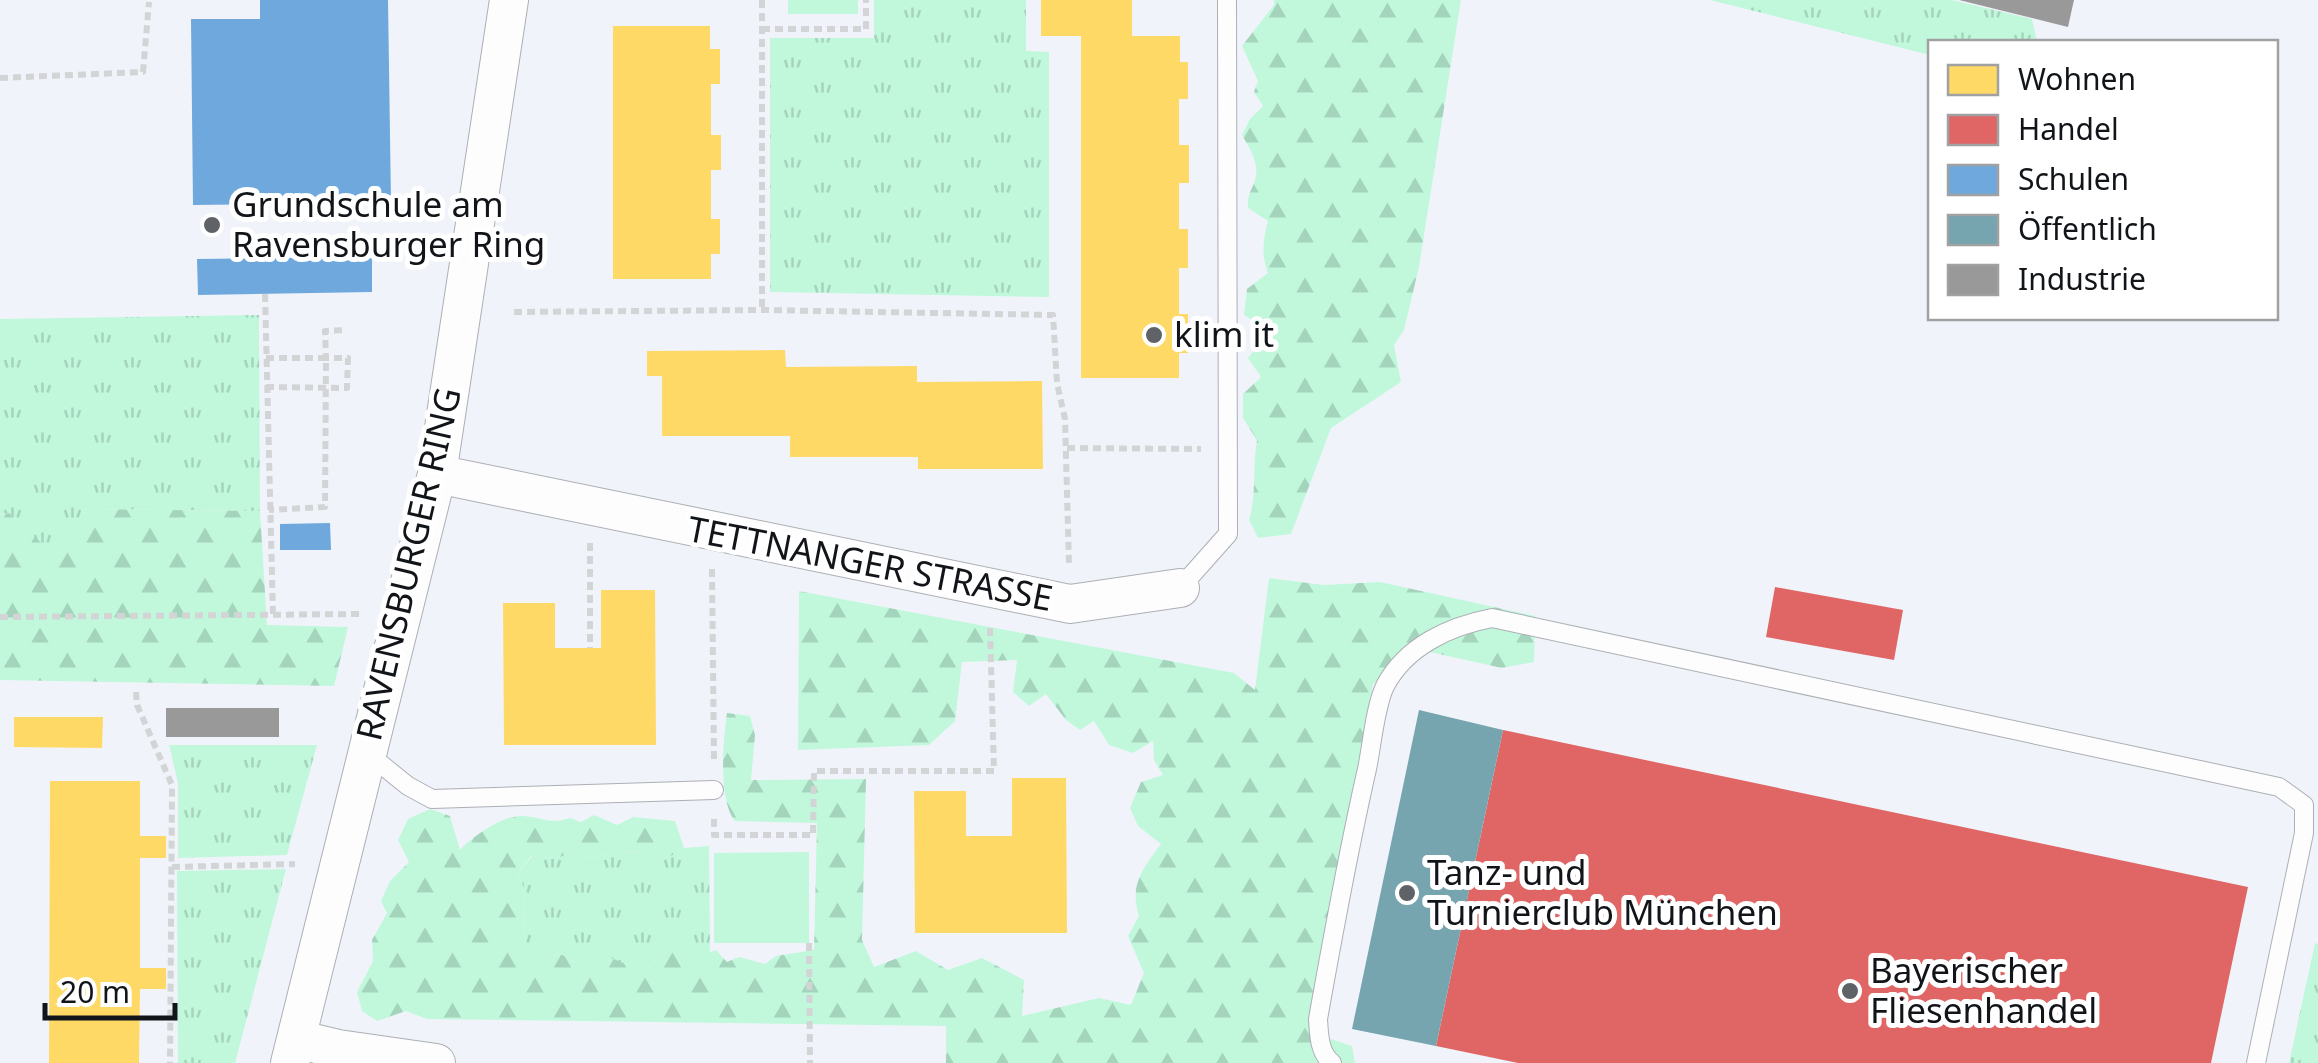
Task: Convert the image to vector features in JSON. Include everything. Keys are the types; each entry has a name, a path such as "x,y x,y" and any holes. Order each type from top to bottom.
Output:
{"street":[{"name":"RAVENSBURGER RING","path":"292,1051 437,474 509,0"},
{"name":"TETTNANGER STRASSE","path":"437,474 1070,604 1180,588"},
{"path":"292,1051 338,1049 436,1063"}],"lane":[{"name":"TETTNANGER STRASSE","path":"1180,588 1228,534 1227,0"},
{"path":"1332,1063 1326,1059 1320,1042 1318,1018 1384,687 1404,660 1435,636 1464,623 1492,618 2278,787 2304,805 2304,833 2256,1063"},
{"path":"366,752 408,786 432,799 714,790"}],"path":[{"path":"762,0 762,310"},
{"path":"762,28 866,28 866,0"},
{"path":"0,78 143,72 149,2"},
{"path":"265,294 272,615"},
{"path":"514,312 762,310 1052,315 1057,384 1068,448 1070,604"},
{"path":"269,510 325,508 325,331 348,330"},
{"path":"266,358 348,358 348,388 266,387"},
{"path":"1068,448 1228,449"},
{"path":"590,507 590,648"},
{"path":"712,532 714,835 813,835 814,770 994,770 989,589"},
{"path":"0,617 402,614"},
{"path":"136,692 137,704 172,785 170,1063"},
{"path":"172,866 295,864"},
{"path":"809,943 810,1063"}],"green space":[{"path":"788,0 858,0 858,14 788,14"},
{"path":"874,0 1026,0 1026,51 1049,52 1049,297 770,292 770,38 874,38"},
{"path":"1274,0 1461,0 1419,267 1404,330 1394,345 1401,382 1331,428 1291,534 1258,538 1249,520 1257,440 1243,418 1243,394 1261,377 1248,358 1260,343 1260,325 1244,315 1247,289 1268,273 1264,247 1268,221 1248,208 1256,170 1242,135 1263,106 1254,92 1258,81 1242,46"},
{"path":"1710,0 1952,0 2032,19 2037,40 1928,40 1928,54"},
{"path":"259,315 260,511 86,509 51,553 9,513 0,515 0,319"},
{"path":"86,509 260,511 267,625 348,627 334,686 0,680 0,515 9,513 51,552"},
{"path":"1269,578 1324,585 1380,582 1535,616 1534,662 1502,668 1425,651 1373,684 1312,1033 1352,1046 1355,1063 946,1063 946,1026 427,1019 406,1011 377,1021 362,1011 357,992 373,961 372,940 387,913 381,901 390,881 409,862 398,840 408,819 430,809 450,816 460,850 489,827 515,817 551,821 570,818 581,822 594,815 617,825 633,817 675,821 684,848 666,859 655,847 644,853 616,852 587,859 577,850 555,859 531,856 518,873 524,889 525,952 538,964 559,953 581,966 604,955 643,971 672,947 693,958 716,950 727,962 739,957 765,964 776,956 814,950 817,823 735,821 724,785 727,713 750,716 755,735 751,780 866,779 862,940 874,967 916,951 948,970 982,958 1024,980 1022,1016 1099,998 1131,1005 1144,973 1128,936 1139,916 1137,886 1143,869 1161,844 1138,826 1130,808 1141,782 1163,775 1154,760 1153,741 1133,753 1109,745 1094,721 1080,730 1066,720 1046,694 1029,706 1013,692 1017,660 962,662 955,721 929,745 798,750 799,591 1234,673 1255,690"},
{"path":"169,745 317,745 287,855 178,858 178,783"},
{"path":"709,846 710,953 693,958 672,947 643,971 604,956 581,966 559,953 538,964 525,953 524,889 518,873 532,856 555,859 577,850 587,859 616,852 644,853 655,847 667,858 684,848"},
{"path":"809,852 809,943 714,943 714,853"},
{"path":"286,869 235,1063 178,1063 177,871"},
{"path":"2315,943 2318,1063 2289,1063"}],"building: Wohnen":[{"path":"1041,0 1132,0 1132,36 1180,36 1180,62 1188,62 1188,99 1179,99 1179,145 1189,145 1189,183 1179,183 1179,229 1188,229 1188,268 1179,268 1179,314 1188,314 1188,353 1179,353 1179,378 1081,378 1081,36 1041,36"},
{"path":"613,26 710,26 710,49 720,49 720,84 711,84 711,135 721,135 721,170 711,170 711,219 720,219 720,254 711,254 711,279 613,279"},
{"path":"785,350 786,367 917,366 917,382 1042,381 1043,469 918,469 918,457 790,457 790,436 662,436 662,376 647,376 647,351"},
{"path":"601,590 655,590 656,745 504,745 503,603 555,603 555,648 601,648"},
{"path":"14,717 103,717 102,748 14,747"},
{"path":"1012,778 1066,778 1067,933 915,933 914,791 966,791 966,836 1012,836"},
{"path":"50,781 140,781 140,836 166,836 166,858 140,858 140,968 166,968 166,989 140,989 139,1063 49,1063"}],"building: Handel":[{"path":"1775,587 1903,610 1894,660 1766,637"},
{"path":"1503,730 2248,887 2211,1063 1518,1063 1436,1046"}],"building: Schulen":[{"path":"260,0 388,0 391,203 193,205 191,19 260,19"},
{"path":"372,257 372,292 198,295 197,259"},
{"path":"330,523 331,550 280,550 280,524"}],"building: Öffentlich":[{"path":"1419,710 1503,730 1436,1046 1352,1029"}],"building: Industrie":[{"path":"1959,0 2074,0 2068,27"},
{"path":"166,708 279,708 279,737 166,737"}],"place":[{"name":"Grundschule am Ravensburger Ring","path":"212,225"},
{"name":"klim it","path":"1154,335"},
{"name":"Tanz- und Turnierclub München","path":"1407,893"},
{"name":"Bayerischer Fliesenhandel","path":"1850,991"}]}
